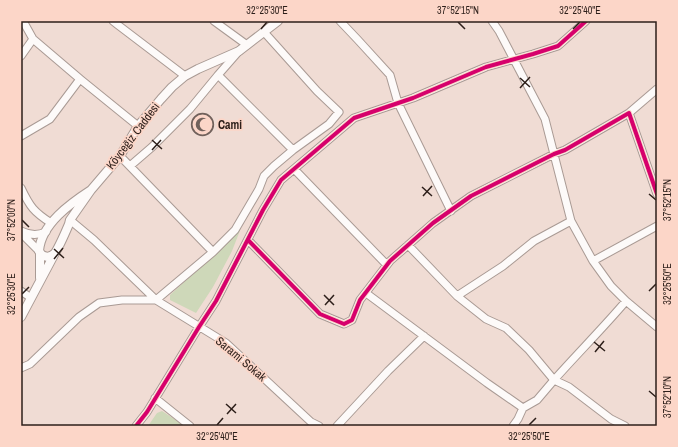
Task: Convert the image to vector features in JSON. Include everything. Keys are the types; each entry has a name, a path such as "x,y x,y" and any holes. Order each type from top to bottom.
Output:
{"street":[{"path":"23,21 33,39 138,126"},
{"path":"114,21 185,76"},
{"path":"214,21 247,45"},
{"name":"Köyceğiz Caddesi","path":"55,253 70,220 91,190 120,156 138,126 172,87 185,76 210,63 239,51 278,21"},
{"path":"340,21 390,75 398,104 451,210"},
{"path":"492,21 499,31 545,119 571,222 593,261 611,286 626,301 657,327"},
{"path":"136,426 147,412 216,301 263,210 281,180 354,118 398,104 486,67 558,46 586,21"},
{"path":"264,32 349,123"},
{"path":"21,56 33,39"},
{"path":"130,166 152,147 190,109 239,51"},
{"path":"218,75 293,150"},
{"path":"21,136 50,119 80,79"},
{"path":"248,240 320,314 344,324 352,320 360,300 387,265 433,223 471,196 554,154 565,150 629,113 657,89"},
{"path":"21,368 30,364 79,317 99,304 122,300 156,300 213,252 235,230 259,190 264,176 293,150 329,124 339,112"},
{"path":"629,113 657,194"},
{"path":"120,156 213,252"},
{"path":"294,169 387,265"},
{"path":"21,188 33,209 51,223"},
{"name":"Köyceğiz Caddesi","path":"39,252 41,242 51,223 73,202 91,190"},
{"path":"58,216 64,214 70,220"},
{"name":"Sarami Sokak","path":"70,220 87,233 156,300 226,342 311,422 319,426"},
{"path":"457,296 503,266 534,241 571,222"},
{"path":"593,261 657,226"},
{"path":"65,233 76,230 87,233"},
{"path":"21,232 33,235 46,232"},
{"path":"21,232 42,255 47,257 55,253"},
{"path":"408,245 457,296 486,319 506,328 529,350 554,380 569,387 610,419 625,426"},
{"path":"39,252 40,281"},
{"path":"21,316 55,253"},
{"path":"21,292 31,298"},
{"path":"366,293 523,408"},
{"path":"513,426 523,408 537,400 626,301"},
{"path":"338,426 424,336"},
{"path":"155,398 190,426"}],"green space":[{"path":"241,228 232,251 213,287 196,313 170,300 170,295"},
{"path":"162,411 185,426 148,426 157,413"}],"cycle path":[{"path":"136,426 147,412 216,301 263,210 281,180 354,118 413,98 486,67 558,46 586,21"},
{"path":"248,240 320,314 344,324 352,320 360,300 390,261 433,223 471,196 554,154 565,150 629,113 657,194"}],"place":[{"name":"Cami","path":"203,125"}]}
